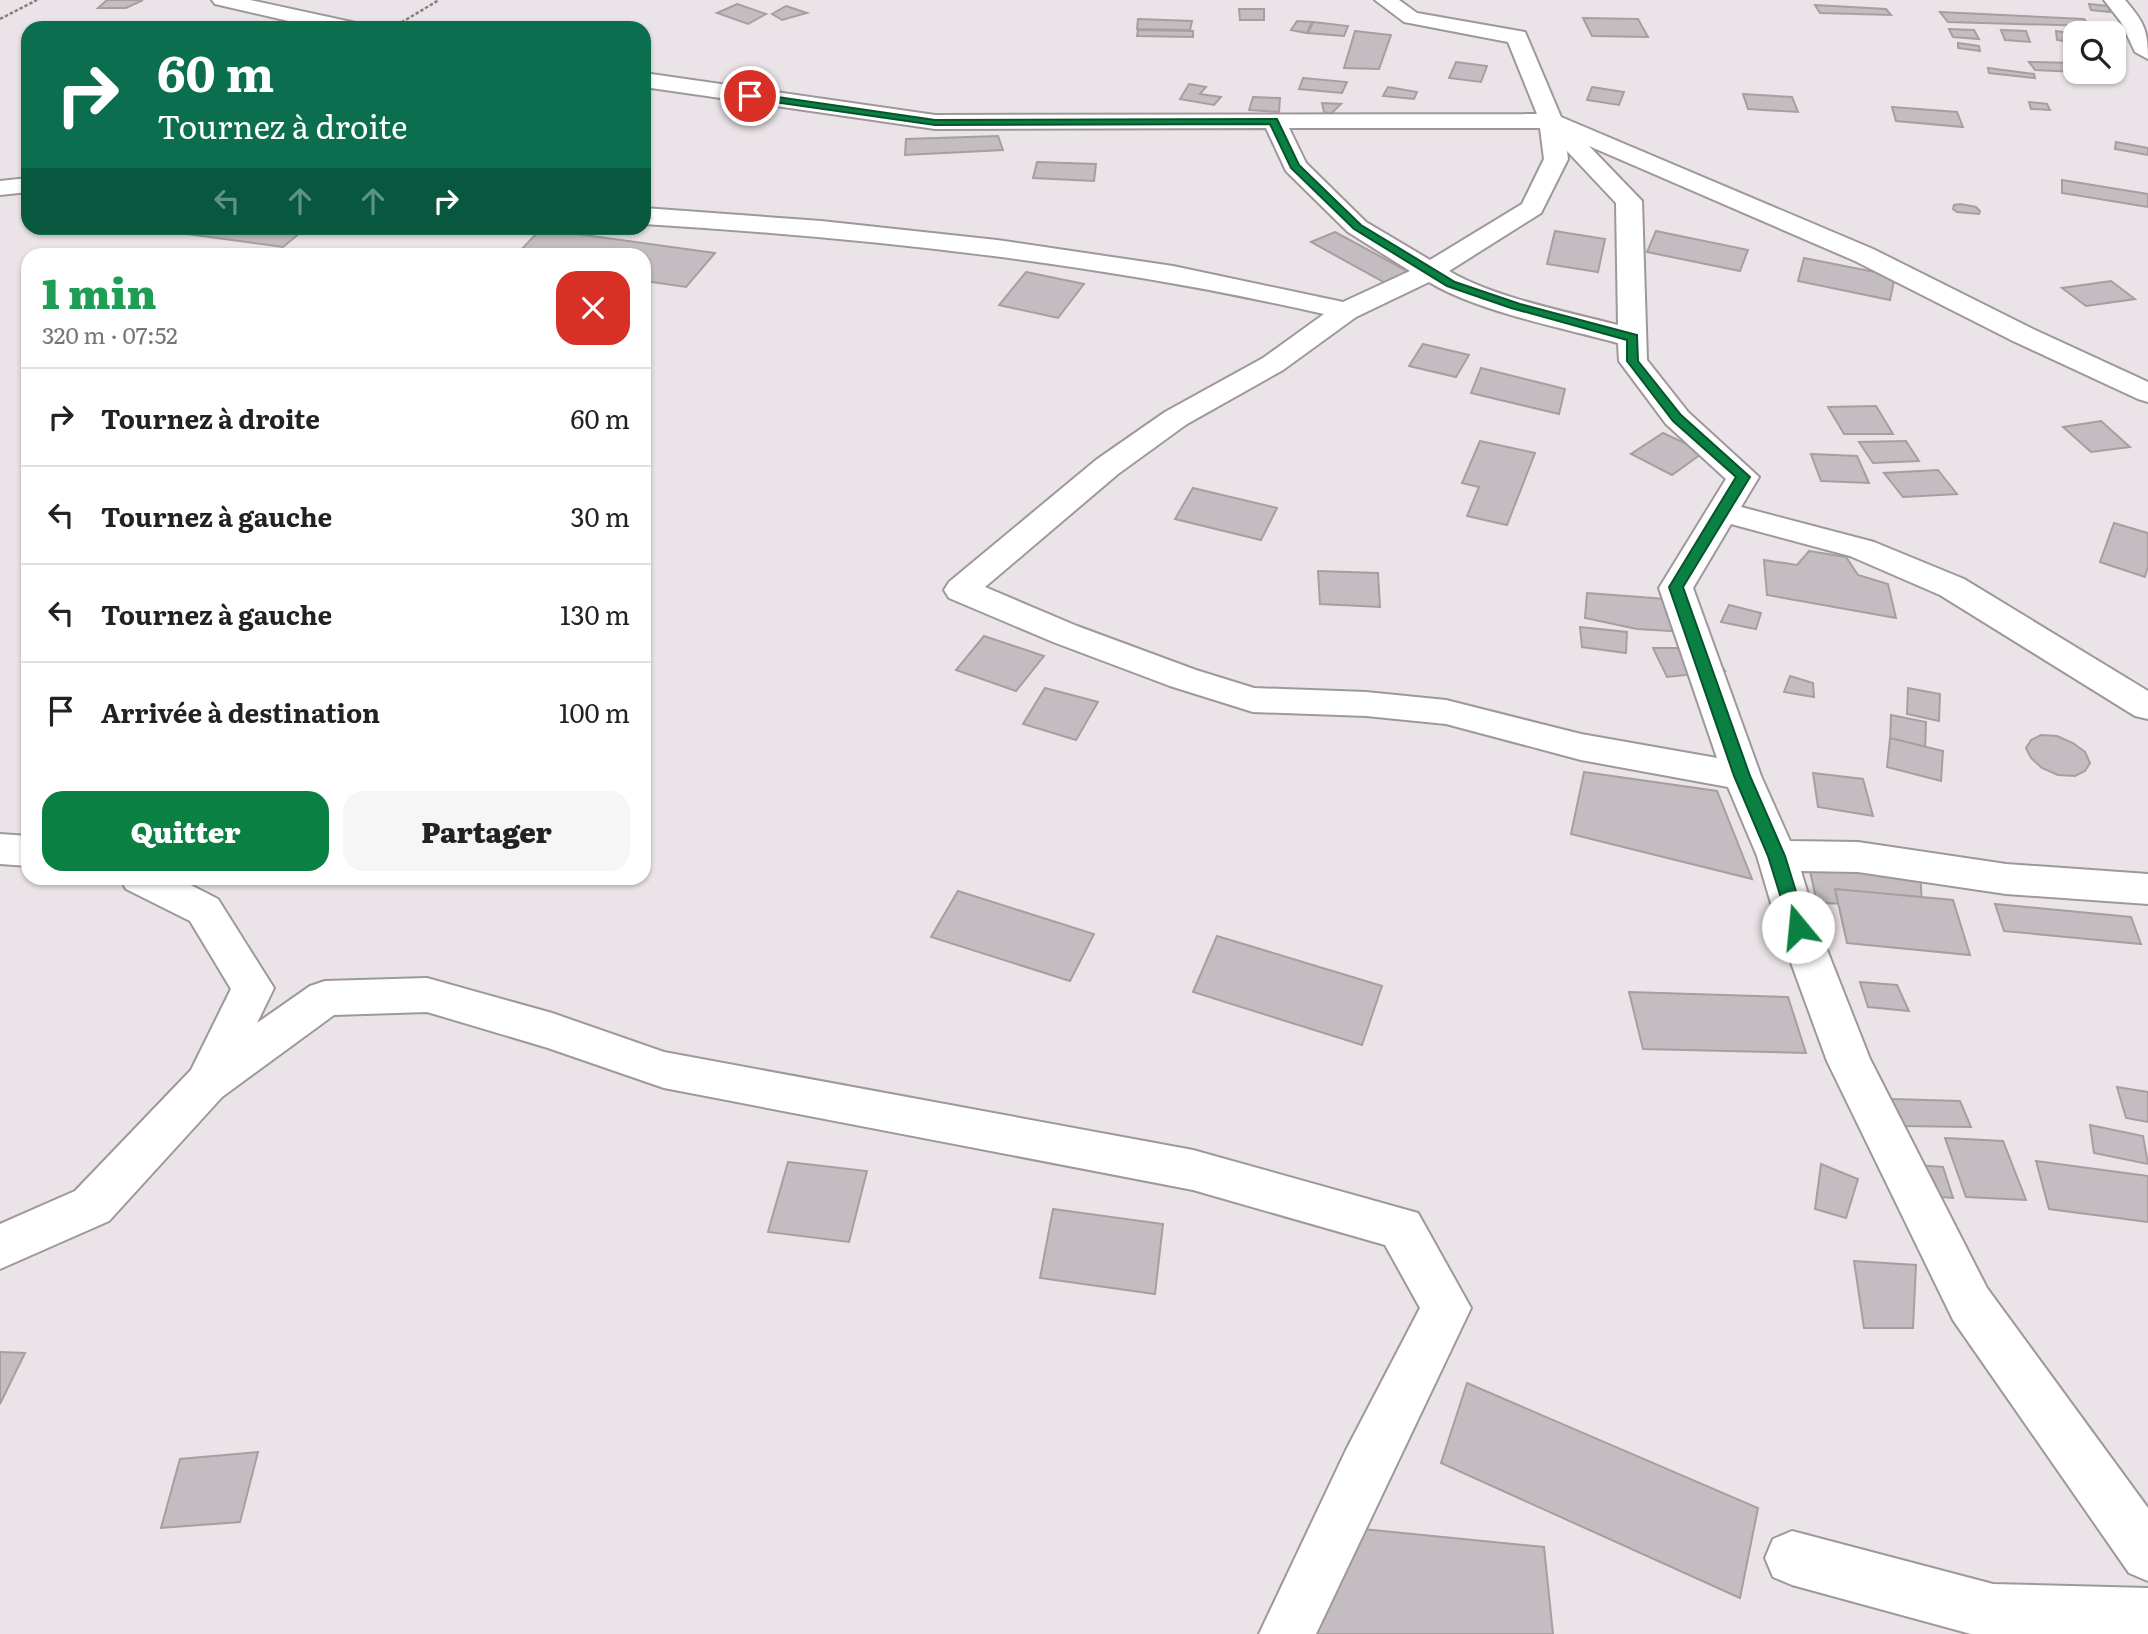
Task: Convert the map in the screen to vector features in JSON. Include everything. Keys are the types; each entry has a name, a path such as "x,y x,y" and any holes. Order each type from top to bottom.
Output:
{"street":[{"path":"222,0 316,21"},
{"path":"1385,0 1411,18 1517,37 1551,121 1556,159 1532,208 1431,271 1346,311 1273,364 1176,418 1107,467 961,590 1078,639 1183,678 1253,700 1366,704 1446,712 1581,747 1742,776"},
{"path":"2114,0 2148,5"},
{"path":"2114,0 2131,20 2143,47 2148,51"},
{"path":"651,81 935,122 1551,121 1864,255 2023,335 2148,393"},
{"path":"1274,121 1295,166 1357,227 1451,284 1516,306 1633,338"},
{"path":"1551,121 1629,201 1633,361 1677,418 1743,477 1676,587 1742,776 1777,856 1798,927 1849,1061 1970,1304 2148,1553"},
{"path":"0,188 21,186"},
{"path":"651,216 796,225 1051,255 1276,294 1346,311"},
{"path":"1721,511 1862,549 1952,587 2148,707"},
{"path":"0,849 21,850"},
{"path":"1777,856 1858,857 2006,879 2148,889"},
{"path":"154,885 204,910 253,988 206,1084"},
{"path":"0,1247 92,1206 206,1084 325,998 427,995 552,1031 664,1070 1193,1170 1401,1228 1446,1308 1365,1469 1287,1634"},
{"path":"1792,1558 1993,1612 2148,1616"}],"path":[{"path":"0,19 37,0"},
{"path":"404,21 439,0"}],"building":[{"path":"107,0 143,0 126,8 98,8"},
{"path":"737,4 766,14 748,24 717,13"},
{"path":"2089,4 2108,6 2110,12 2091,10"},
{"path":"1815,5 1886,9 1891,15 1820,13"},
{"path":"786,6 807,13 782,20 772,14"},
{"path":"1239,9 1264,9 1264,20 1240,20"},
{"path":"1940,12 2086,21 2063,21 2063,25 1948,22"},
{"path":"1583,18 1638,19 1648,37 1592,36"},
{"path":"1138,19 1192,21 1190,30 1137,29"},
{"path":"1297,21 1312,22 1307,33 1291,30"},
{"path":"1313,22 1348,26 1344,36 1308,33"},
{"path":"1949,29 1974,30 1979,39 1953,37"},
{"path":"1138,30 1193,31 1193,37 1137,36"},
{"path":"2001,30 2026,31 2030,42 2005,40"},
{"path":"1355,31 1391,35 1379,69 1344,68"},
{"path":"2056,31 2063,32 2063,41 2057,40"},
{"path":"1958,43 1979,46 1980,51 1958,48"},
{"path":"1456,62 1487,66 1481,82 1449,78"},
{"path":"2029,62 2063,63 2063,71 2035,70"},
{"path":"1988,68 2034,74 2035,78 1989,73"},
{"path":"1303,78 1347,82 1342,93 1299,89"},
{"path":"1189,84 1206,87 1200,94 1221,97 1214,105 1180,99"},
{"path":"1388,87 1417,92 1414,99 1383,96"},
{"path":"1592,87 1624,92 1619,105 1587,100"},
{"path":"1743,94 1792,97 1798,112 1748,109"},
{"path":"1253,97 1280,98 1279,112 1249,110"},
{"path":"2029,102 2047,104 2050,110 2031,109"},
{"path":"1322,103 1341,104 1331,114 1324,112"},
{"path":"1892,107 1957,112 1963,127 1896,121"},
{"path":"998,136 1003,150 905,155 906,139"},
{"path":"2116,142 2148,148 2148,155 2115,149"},
{"path":"1037,162 1096,164 1094,181 1033,178"},
{"path":"2062,180 2148,194 2148,207 2062,193"},
{"path":"1954,205 1976,207 1980,211 1979,214 1957,212 1953,209"},
{"path":"1555,231 1605,239 1598,272 1547,264"},
{"path":"1656,231 1748,250 1740,271 1647,252"},
{"path":"1335,232 1411,273 1387,284 1311,242"},
{"path":"194,235 298,235 283,247"},
{"path":"535,235 584,235 715,253 686,287 651,282 651,248 523,248"},
{"path":"1804,258 1895,276 1890,300 1798,281"},
{"path":"1026,272 1084,284 1058,318 999,305"},
{"path":"2111,281 2135,299 2086,306 2062,288"},
{"path":"1423,344 1469,355 1456,377 1409,366"},
{"path":"1481,368 1565,389 1559,414 1471,393"},
{"path":"1876,406 1893,434 1844,434 1828,407"},
{"path":"2101,421 2130,447 2091,452 2063,427"},
{"path":"1663,433 1704,452 1672,475 1631,454"},
{"path":"1480,441 1535,453 1507,525 1467,516 1479,487 1462,483"},
{"path":"1906,441 1919,461 1873,463 1859,442"},
{"path":"1811,454 1857,456 1869,483 1821,481"},
{"path":"1938,470 1957,494 1903,497 1884,473"},
{"path":"1193,488 1277,508 1261,540 1175,519"},
{"path":"2114,523 2148,533 2148,566 2145,577 2100,562"},
{"path":"1809,551 1846,557 1858,575 1888,584 1896,618 1767,595 1764,560 1797,565"},
{"path":"1318,571 1378,573 1380,607 1320,604"},
{"path":"1587,593 1692,601 1703,633 1637,629 1585,618"},
{"path":"1729,605 1761,613 1756,629 1721,622"},
{"path":"1580,627 1627,632 1626,653 1582,647"},
{"path":"984,636 1044,656 1016,691 956,670"},
{"path":"1653,648 1709,648 1725,671 1667,677"},
{"path":"1790,676 1813,683 1814,697 1784,692"},
{"path":"1045,688 1098,702 1076,740 1023,724"},
{"path":"1908,688 1940,694 1939,721 1907,714"},
{"path":"1891,715 1926,722 1925,752 1890,746"},
{"path":"2041,735 2057,736 2085,752 2090,763 2085,771 2075,776 2058,775 2042,768 2031,758 2026,748 2031,740"},
{"path":"1890,738 1943,751 1941,781 1887,767"},
{"path":"1584,772 1717,791 1752,879 1571,834"},
{"path":"1813,773 1863,779 1873,816 1818,807"},
{"path":"1808,862 1920,869 1922,906 1817,903"},
{"path":"1835,889 1953,900 1970,955 1847,943"},
{"path":"958,891 1094,934 1070,981 931,937"},
{"path":"1995,904 2131,917 2141,944 2004,931"},
{"path":"1217,936 1382,986 1362,1045 1193,992"},
{"path":"1860,982 1897,985 1909,1011 1868,1007"},
{"path":"1629,992 1788,997 1806,1053 1643,1049"},
{"path":"2117,1087 2148,1092 2148,1122 2126,1118"},
{"path":"1892,1099 1960,1101 1971,1127 1902,1126"},
{"path":"2090,1125 2143,1136 2148,1164 2094,1153"},
{"path":"1945,1138 2003,1141 2026,1200 1966,1197"},
{"path":"2036,1161 2148,1176 2148,1222 2049,1209"},
{"path":"788,1162 867,1171 849,1242 768,1232"},
{"path":"1821,1164 1858,1179 1846,1218 1815,1209"},
{"path":"1917,1165 1943,1167 1953,1198 1927,1196"},
{"path":"1053,1209 1163,1224 1155,1294 1040,1278"},
{"path":"1854,1261 1916,1265 1913,1328 1864,1328"},
{"path":"0,1352 25,1353 0,1404"},
{"path":"1467,1383 1758,1508 1740,1598 1441,1463"},
{"path":"258,1452 240,1522 161,1528 180,1459"},
{"path":"1312,1524 1544,1547 1553,1634 1313,1634"}],"route":[{"path":"750,96 935,122 1274,121 1295,166 1357,227 1451,284 1516,306 1633,338 1633,361 1677,418 1743,477 1676,587 1742,776 1777,856 1798,927"}]}
